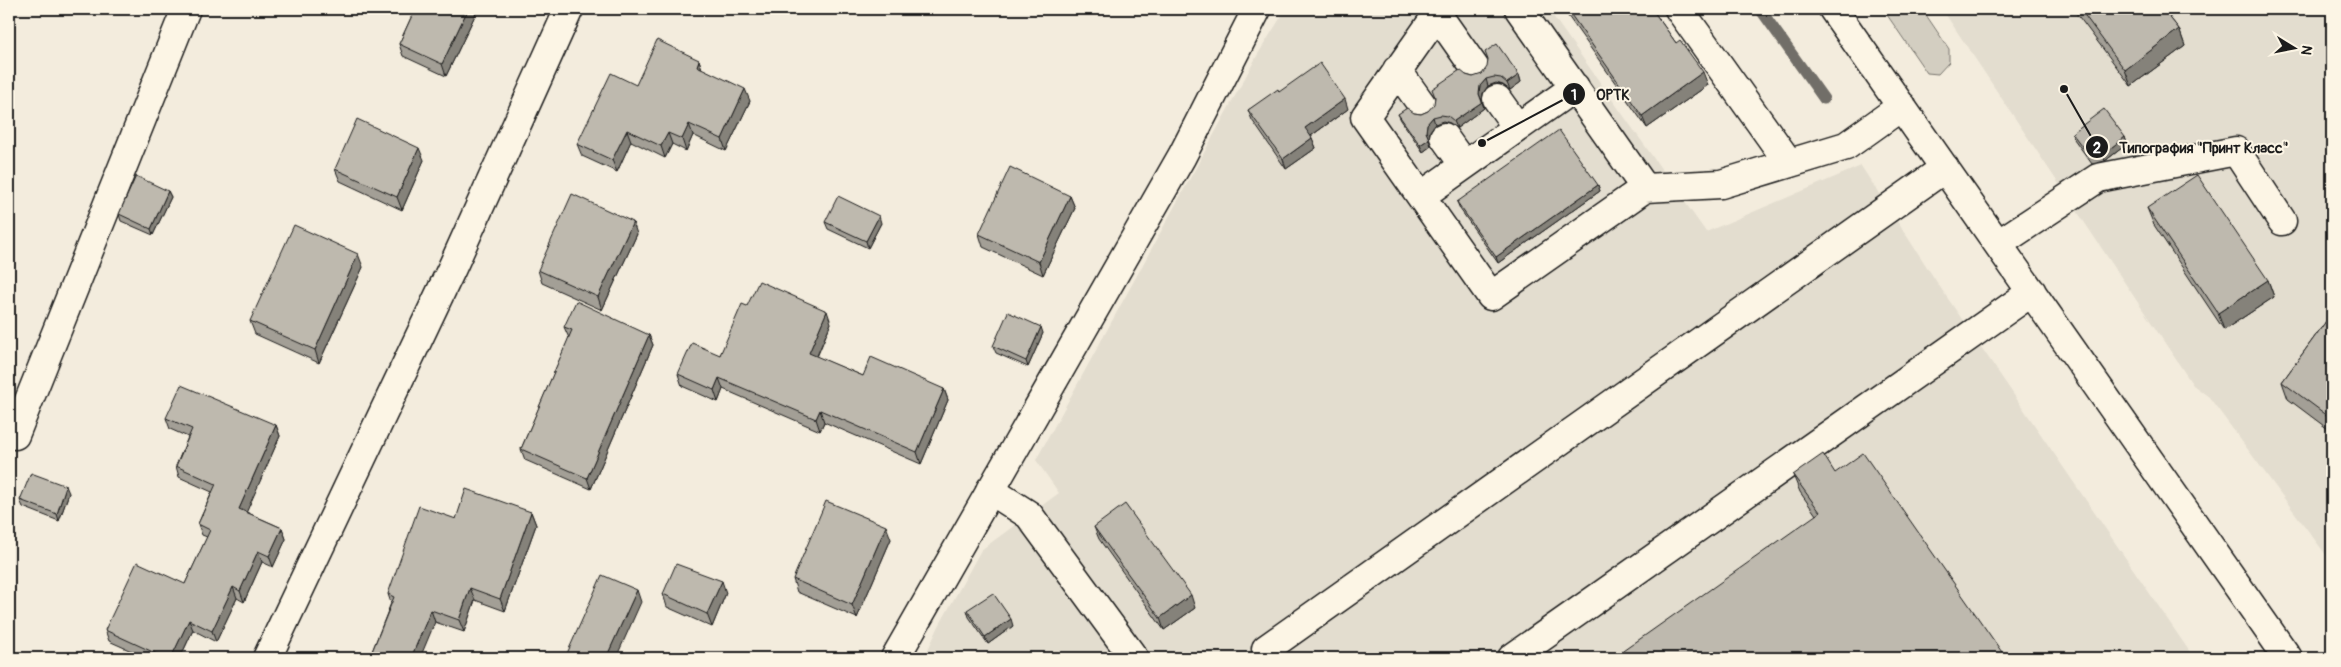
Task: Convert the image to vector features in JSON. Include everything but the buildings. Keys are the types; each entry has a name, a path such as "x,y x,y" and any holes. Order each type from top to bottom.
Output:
{"street":[{"path":"15,435 186,9"},
{"path":"267,658 448,276 569,9"},
{"path":"895,658 1182,156 1257,9"},
{"path":"1519,9 1645,188"},
{"path":"1681,9 1789,164"},
{"path":"1833,9 2288,658"},
{"path":"1475,68 1439,11 1365,117 1491,296 1645,188 1720,184 1846,146 1902,106"},
{"path":"1397,70 1422,106"},
{"path":"1421,196 1575,87"},
{"path":"1497,99 1518,127"},
{"path":"1444,137 1464,165"},
{"path":"1998,244 2098,178 2236,151 2282,221"},
{"path":"1266,648 1944,168"},
{"path":"1512,658 2032,292"},
{"path":"990,490 1029,515 1134,658"}],"shaded area":[{"path":"1286,9 1548,9 1706,232 1861,166 1942,290 2194,658 924,658 939,626 981,550 1059,493 1036,460 1258,54"},
{"path":"1883,9 1922,9 1949,49 1949,62 1938,74 1927,73"},
{"path":"1942,9 2332,9 2332,563 2209,397 2193,385"}],"waterway":[{"path":"1760,9 1824,99"}],"place":[{"name":"Типография \"Принт Класс\"","path":"2064,89"},
{"name":"ОРТК","path":"1482,143"}]}
